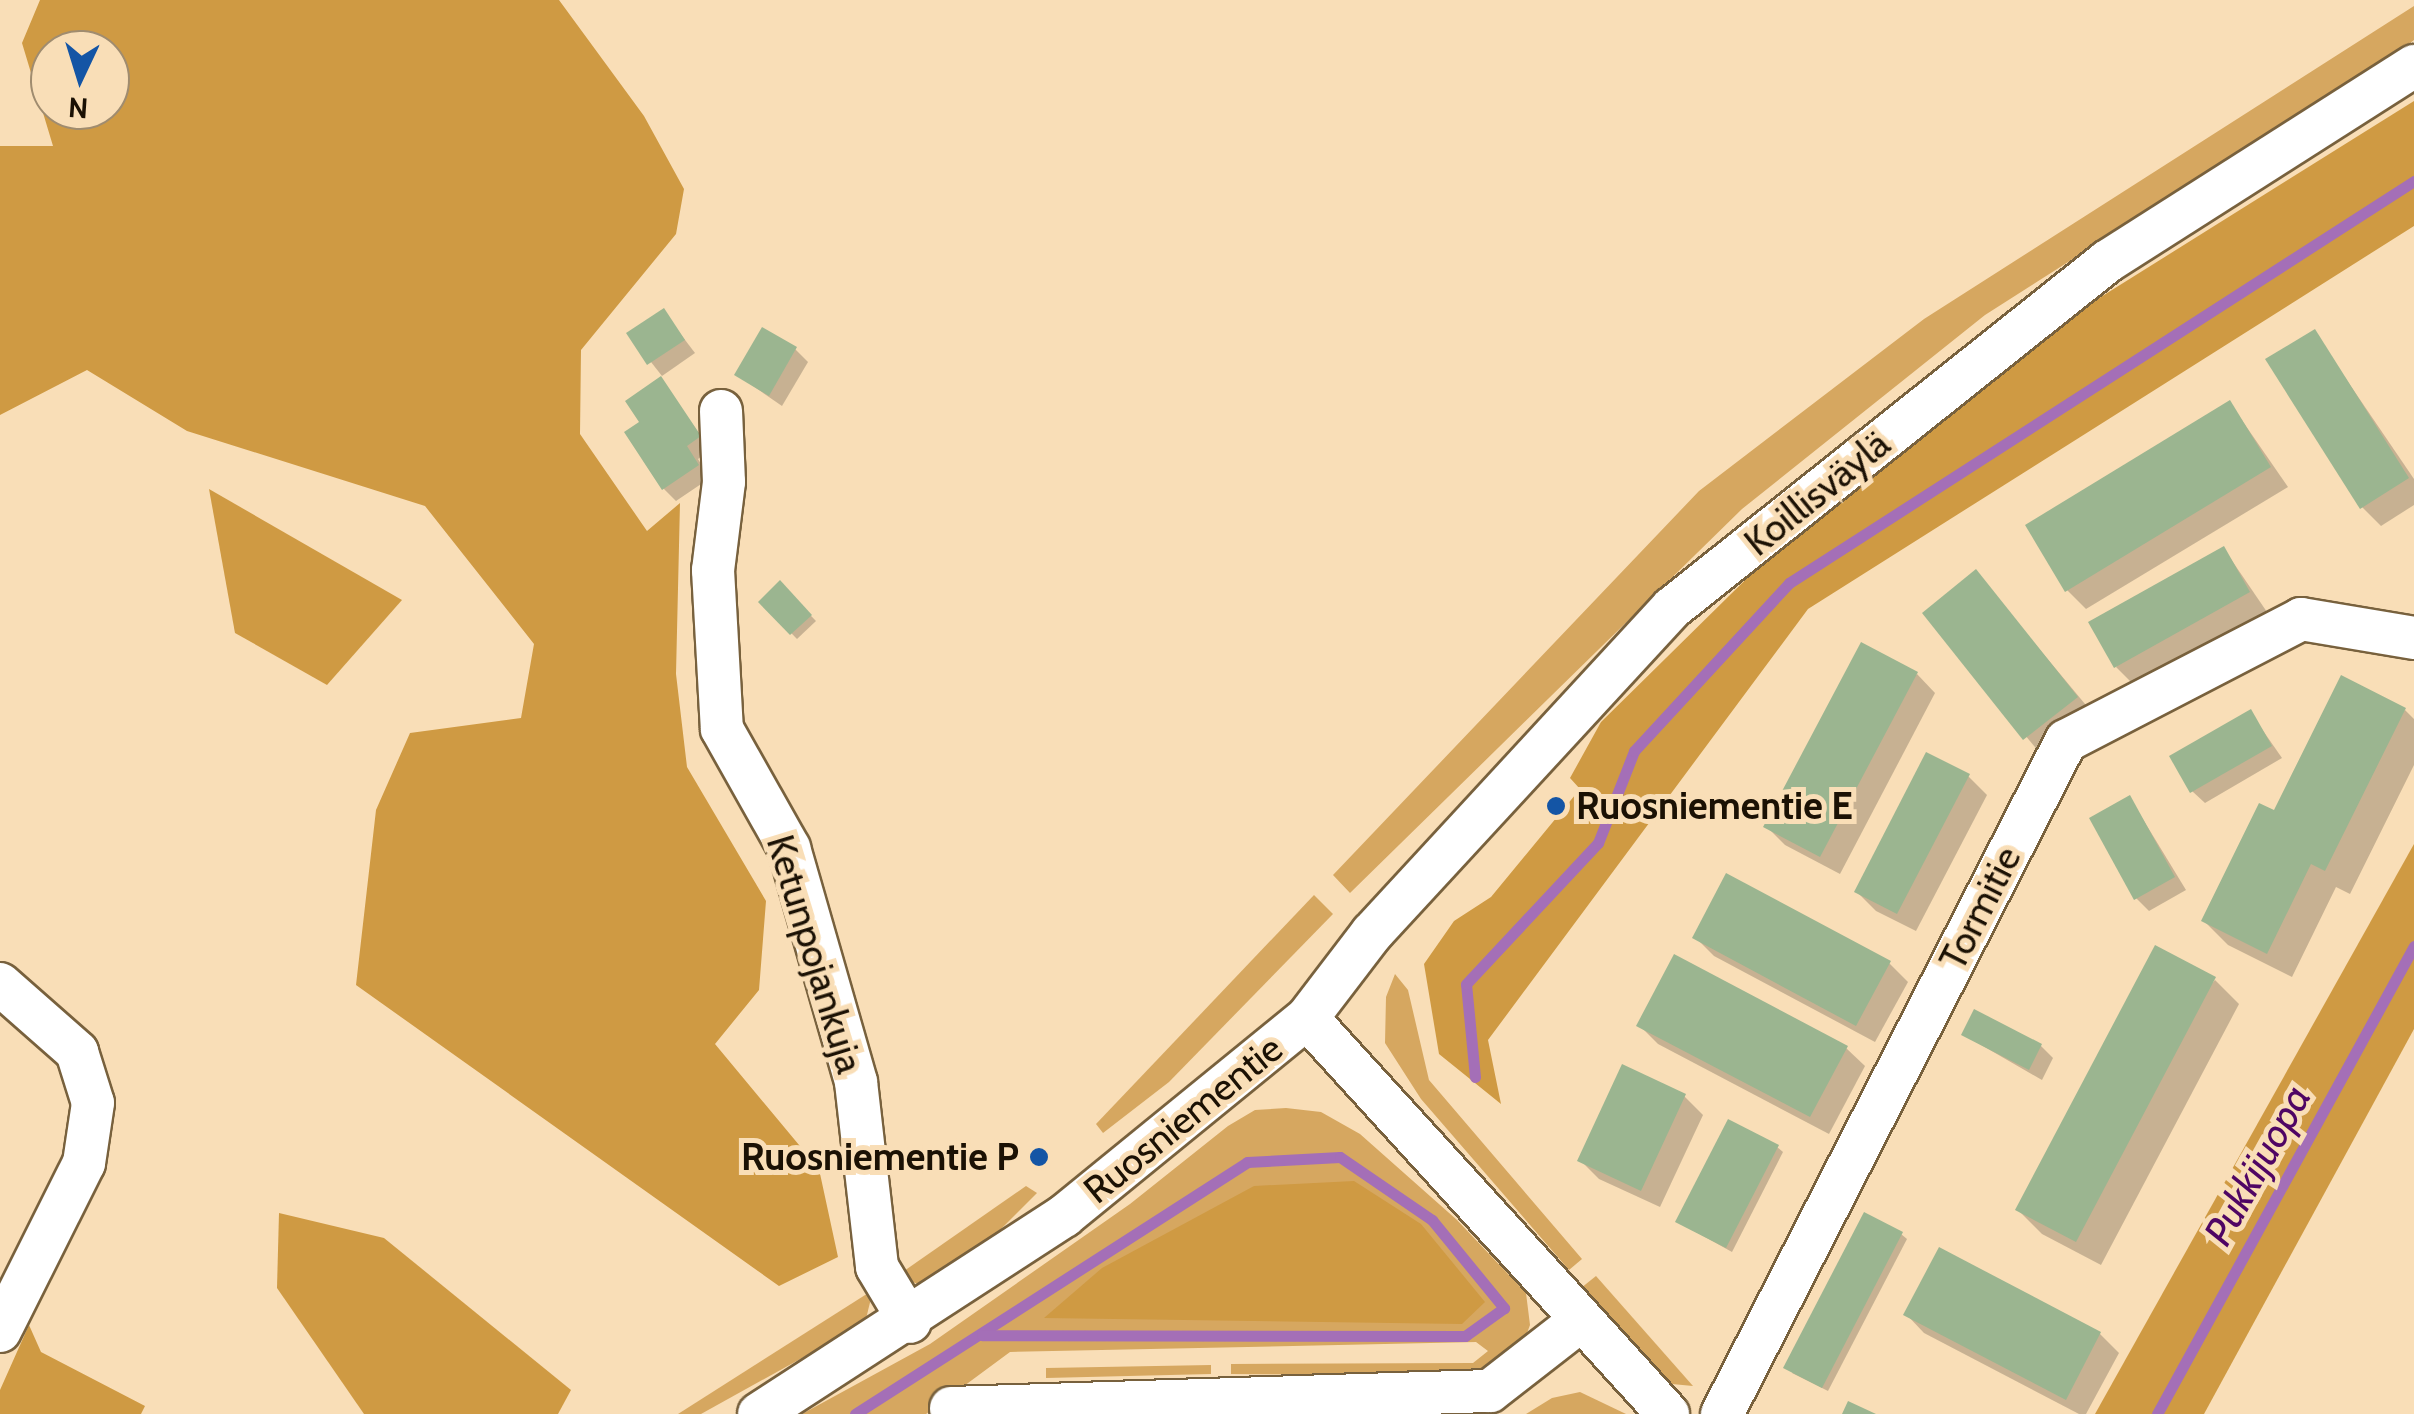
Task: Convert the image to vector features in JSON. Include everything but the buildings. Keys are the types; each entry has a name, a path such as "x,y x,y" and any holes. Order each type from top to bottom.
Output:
{"street":[{"name":"Koillisväylä","path":"1307,1018 1372,933 1672,608 2108,261 2414,66"},
{"name":"Ketunpojankuja","path":"720,411 724,482 713,570 722,729 789,848 856,1082 876,1267 910,1322"},
{"name":"Tormitie","path":"1722,1414 2066,741 2301,619 2414,638"},
{"path":"0,984 76,1052 93,1103 84,1163 0,1331"},
{"name":"Ruosniementie","path":"759,1414 910,1322 1064,1216 1307,1018 1668,1414"},
{"path":"951,1408 1140,1409 1490,1391 1580,1321"}],"shaded area":[{"path":"40,0 559,0 644,116 684,189 676,234 581,350 580,434 647,531 680,503 676,674 687,767 766,901 759,990 715,1044 819,1169 838,1257 779,1286 356,985 376,810 410,733 521,718 534,644 425,506 187,431 87,370 0,415 0,146 53,146 48,130 130,130 130,30 30,30 30,70 22,43"},
{"path":"2414,6 2414,40 2405,47 1985,315 1742,509 1350,893 1333,875 1699,491 1924,319"},
{"path":"2414,101 2414,226 1808,609 1488,1040 1501,1104 1439,1054 1424,964 1454,921 1491,897 1580,789 1570,778 1601,722 1791,535 2088,305"},
{"path":"209,489 402,600 327,685 235,633"},
{"path":"2414,844 2414,1029 2204,1414 2095,1414"},
{"path":"1314,895 1333,914 1169,1082 1103,1133 1096,1124"},
{"path":"1395,974 1408,990 1429,1080 1582,1259 1569,1270 1421,1099 1385,1043 1386,997"},
{"path":"1255,1110 1321,1112 1360,1134 1457,1220 1526,1293 1530,1325 1520,1352 1488,1372 1448,1375 1231,1374 1231,1364 1473,1363 1488,1351 1476,1342 1010,1352 926,1414 802,1414 930,1344 1130,1204 1228,1126"},
{"path":"1354,1181 1421,1224 1485,1302 1462,1324 1044,1318 1102,1268 1254,1186"},
{"path":"1026,1186 1037,1193 983,1247 925,1286 909,1281 904,1271"},
{"path":"279,1213 384,1238 571,1390 558,1414 364,1414 277,1288"},
{"path":"1596,1276 1693,1386 1672,1384 1581,1288"},
{"path":"873,1290 865,1323 701,1414 678,1414"},
{"path":"29,1325 41,1352 145,1406 141,1414 0,1414 0,1390"},
{"path":"1211,1365 1211,1374 1046,1378 1046,1368"},
{"path":"1580,1392 1626,1414 1526,1414 1552,1398"}],"waterway":[{"path":"1475,1077 1466,984 1598,843 1634,751 1789,583 2414,181"},
{"name":"Pukkijuopa","path":"2157,1414 2414,946"},
{"path":"855,1414 1247,1162 1340,1157 1432,1220 1504,1308 1465,1336 982,1335"}],"place":[{"name":"Ruosniementie E","path":"1556,806"},
{"name":"Ruosniementie P","path":"1039,1157"}]}
